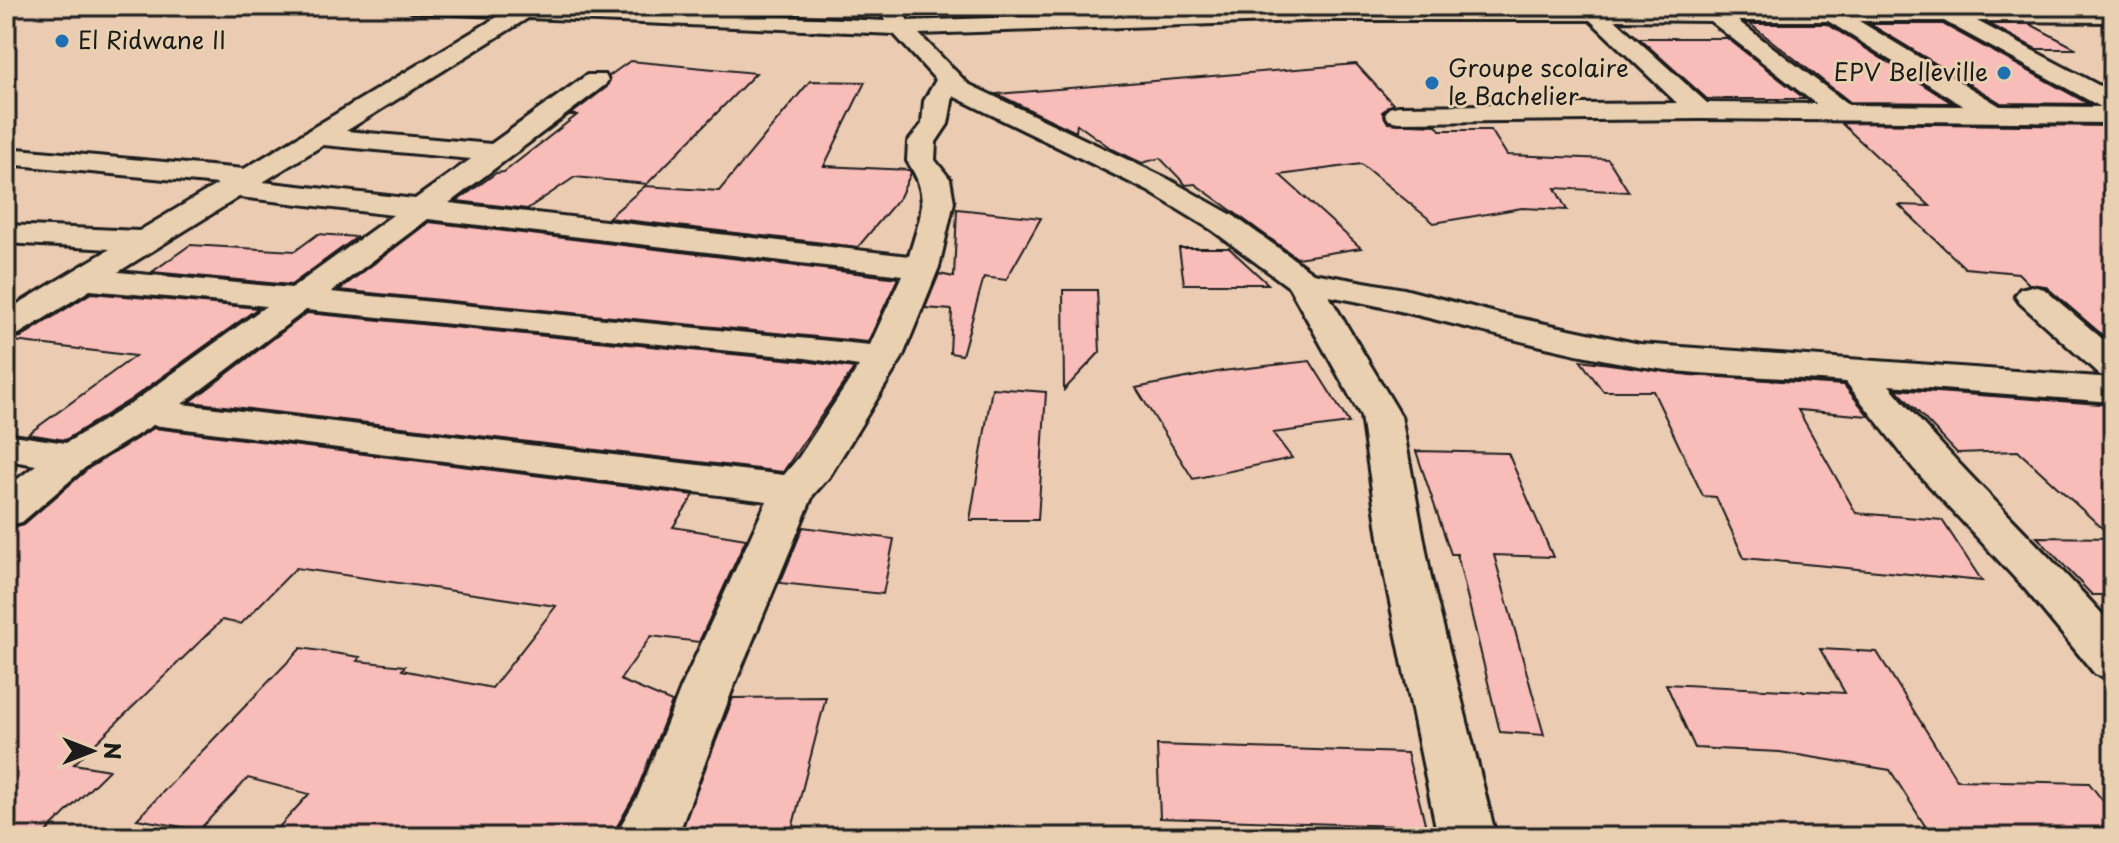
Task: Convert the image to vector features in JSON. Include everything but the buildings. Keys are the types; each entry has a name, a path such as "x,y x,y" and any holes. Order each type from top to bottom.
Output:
{"street":[{"path":"413,6 522,12 894,17 1329,9 2059,10 2113,15"},
{"path":"1824,9 1996,115"},
{"path":"1591,10 1700,111"},
{"path":"1709,10 1842,112"},
{"path":"1939,10 2113,103"},
{"path":"2059,10 2113,37"},
{"path":"6,326 141,241 522,12"},
{"path":"894,17 959,89 1184,200 1223,223 1303,281 1381,416 1408,578 1467,837"},
{"path":"643,837 661,809 707,688 794,490 814,467 883,358 922,267 939,202 935,179 921,161 922,142 935,124 937,101 949,79"},
{"path":"6,511 72,457 146,412 596,80"},
{"path":"1398,114 1700,111 2113,115"},
{"path":"316,136 497,153"},
{"path":"6,156 922,267"},
{"path":"6,234 141,241"},
{"path":"85,279 805,347 883,358"},
{"path":"1303,281 1404,299 1494,324 1640,355 1860,374 2113,390"},
{"path":"2032,296 2113,367"},
{"path":"1860,374 1928,459 2043,578 2113,660"},
{"path":"146,412 794,490"},
{"path":"6,447 72,457"}],"place":[{"name":"El Ridwane II","path":"62,41"},
{"name":"EPV Belleville","path":"2004,73"},
{"name":"Groupe scolaire le Bachelier","path":"1432,83"}]}
